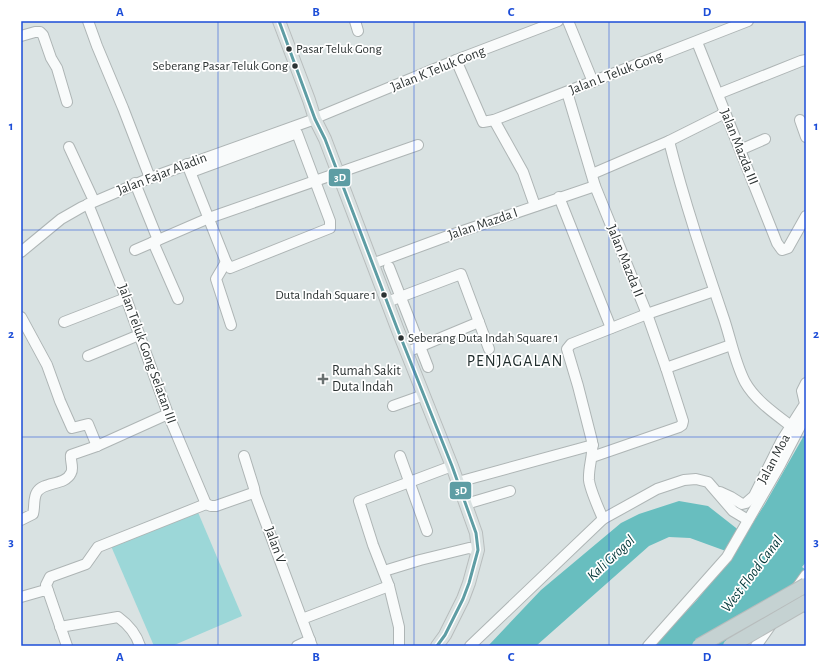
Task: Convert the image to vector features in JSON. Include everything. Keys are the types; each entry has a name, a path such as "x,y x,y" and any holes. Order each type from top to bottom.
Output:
{"highway":[{"path":"699,646 806,585"},
{"path":"730,646 806,602"}],"main road":[{"path":"279,21 372,264 452,466 476,533 478,550 469,583 445,640 437,646"}],"street":[{"path":"88,21 97,46 124,108 150,178"},
{"name":"Jalan K Teluk Gong","path":"316,118 456,60 558,21"},
{"path":"568,21 592,82"},
{"name":"Jalan L Teluk Gong","path":"456,60 483,122 494,120 748,21"},
{"path":"21,36 35,32 40,32 43,35 51,58 57,68 67,102"},
{"name":"Jalan Mazda III","path":"696,42 777,242 782,250 788,248 806,216"},
{"path":"718,94 806,60"},
{"name":"Jalan Mazda II","path":"567,92 595,186 646,314 666,368 683,421 682,425 679,427 592,456"},
{"path":"592,174 669,141 725,112"},
{"name":"Jalan Fajar Aladin","path":"21,252 61,219 91,203 135,183 189,168 316,118"},
{"path":"494,120 523,172 535,206"},
{"path":"800,120 806,137"},
{"path":"297,134 330,221 330,228 230,268 226,262 189,168 297,134"},
{"path":"740,150 766,139"},
{"path":"669,141 731,345 745,382 752,392 768,408 791,426"},
{"path":"135,250 209,218 418,145"},
{"name":"Jalan Teluk Gong Selatan III","path":"69,147 168,414 206,504"},
{"path":"135,183 155,241 178,299"},
{"name":"Jalan Mazda I","path":"372,264 559,197 595,186"},
{"path":"559,197 610,328"},
{"path":"226,262 216,280 231,325"},
{"path":"389,267 428,367"},
{"path":"387,302 461,274 489,349"},
{"path":"603,519 589,481 593,444 578,386 566,349 571,344 610,328 714,291"},
{"path":"64,322 126,298"},
{"path":"21,317 47,365 72,428 88,424 97,446"},
{"path":"407,352 479,322"},
{"path":"88,356 139,335"},
{"path":"666,368 731,345"},
{"name":"Jalan Moa","path":"716,491 731,497 742,504 746,503 754,496 782,440 805,404 802,391 806,383"},
{"path":"393,406 424,395"},
{"path":"21,520 33,514 35,495 37,491 65,480 70,475 73,469 71,455 97,446 168,414"},
{"path":"648,646 727,556 806,415"},
{"path":"458,482 593,444"},
{"name":"Jalan V","path":"244,456 255,494 311,643"},
{"path":"400,456 427,531"},
{"path":"399,646 399,626 384,571 373,545 359,501 452,466"},
{"path":"470,646 603,519 658,488 684,480 696,479 708,482 733,510 747,522"},
{"path":"466,504 510,491"},
{"path":"67,646 46,584 50,578 86,564 98,546 206,504 216,506 253,493 255,494"},
{"path":"384,571 420,560 469,548 478,550"},
{"path":"756,646 806,576"},
{"path":"302,619 388,586"},
{"path":"21,597 42,591 48,591"},
{"path":"60,627 118,617 128,624 137,636 140,646"},
{"path":"298,646 311,643"}],"shaded area":[{"path":"197,510 242,616 172,646 154,646 111,546"}],"water":[{"path":"806,432 806,562 802,567 806,570 806,614 783,598 745,646 654,646 697,600 734,554 690,538 669,537 649,546 536,646 488,646 541,590 621,523 639,514 679,501 708,506 745,535 765,504"}],"transit line":[{"name":"3D","path":"279,21 315,119 325,139 397,328 452,466 476,533 478,550 469,583 463,599 445,635 437,646"}],"place":[{"name":"Pasar Teluk Gong","path":"289,49"},
{"name":"Seberang Pasar Teluk Gong","path":"295,66"},
{"name":"Duta Indah Square 1","path":"384,295"},
{"name":"Seberang Duta Indah Square 1","path":"401,338"},
{"name":"Rumah Sakit Duta Indah","path":"323,379"}],"district":[{"name":"PENJAGALAN","path":"515,361"}],"water label":[{"name":"Kali Grogol","path":"611,558"},
{"name":"West Flood Canal","path":"752,574"}]}
